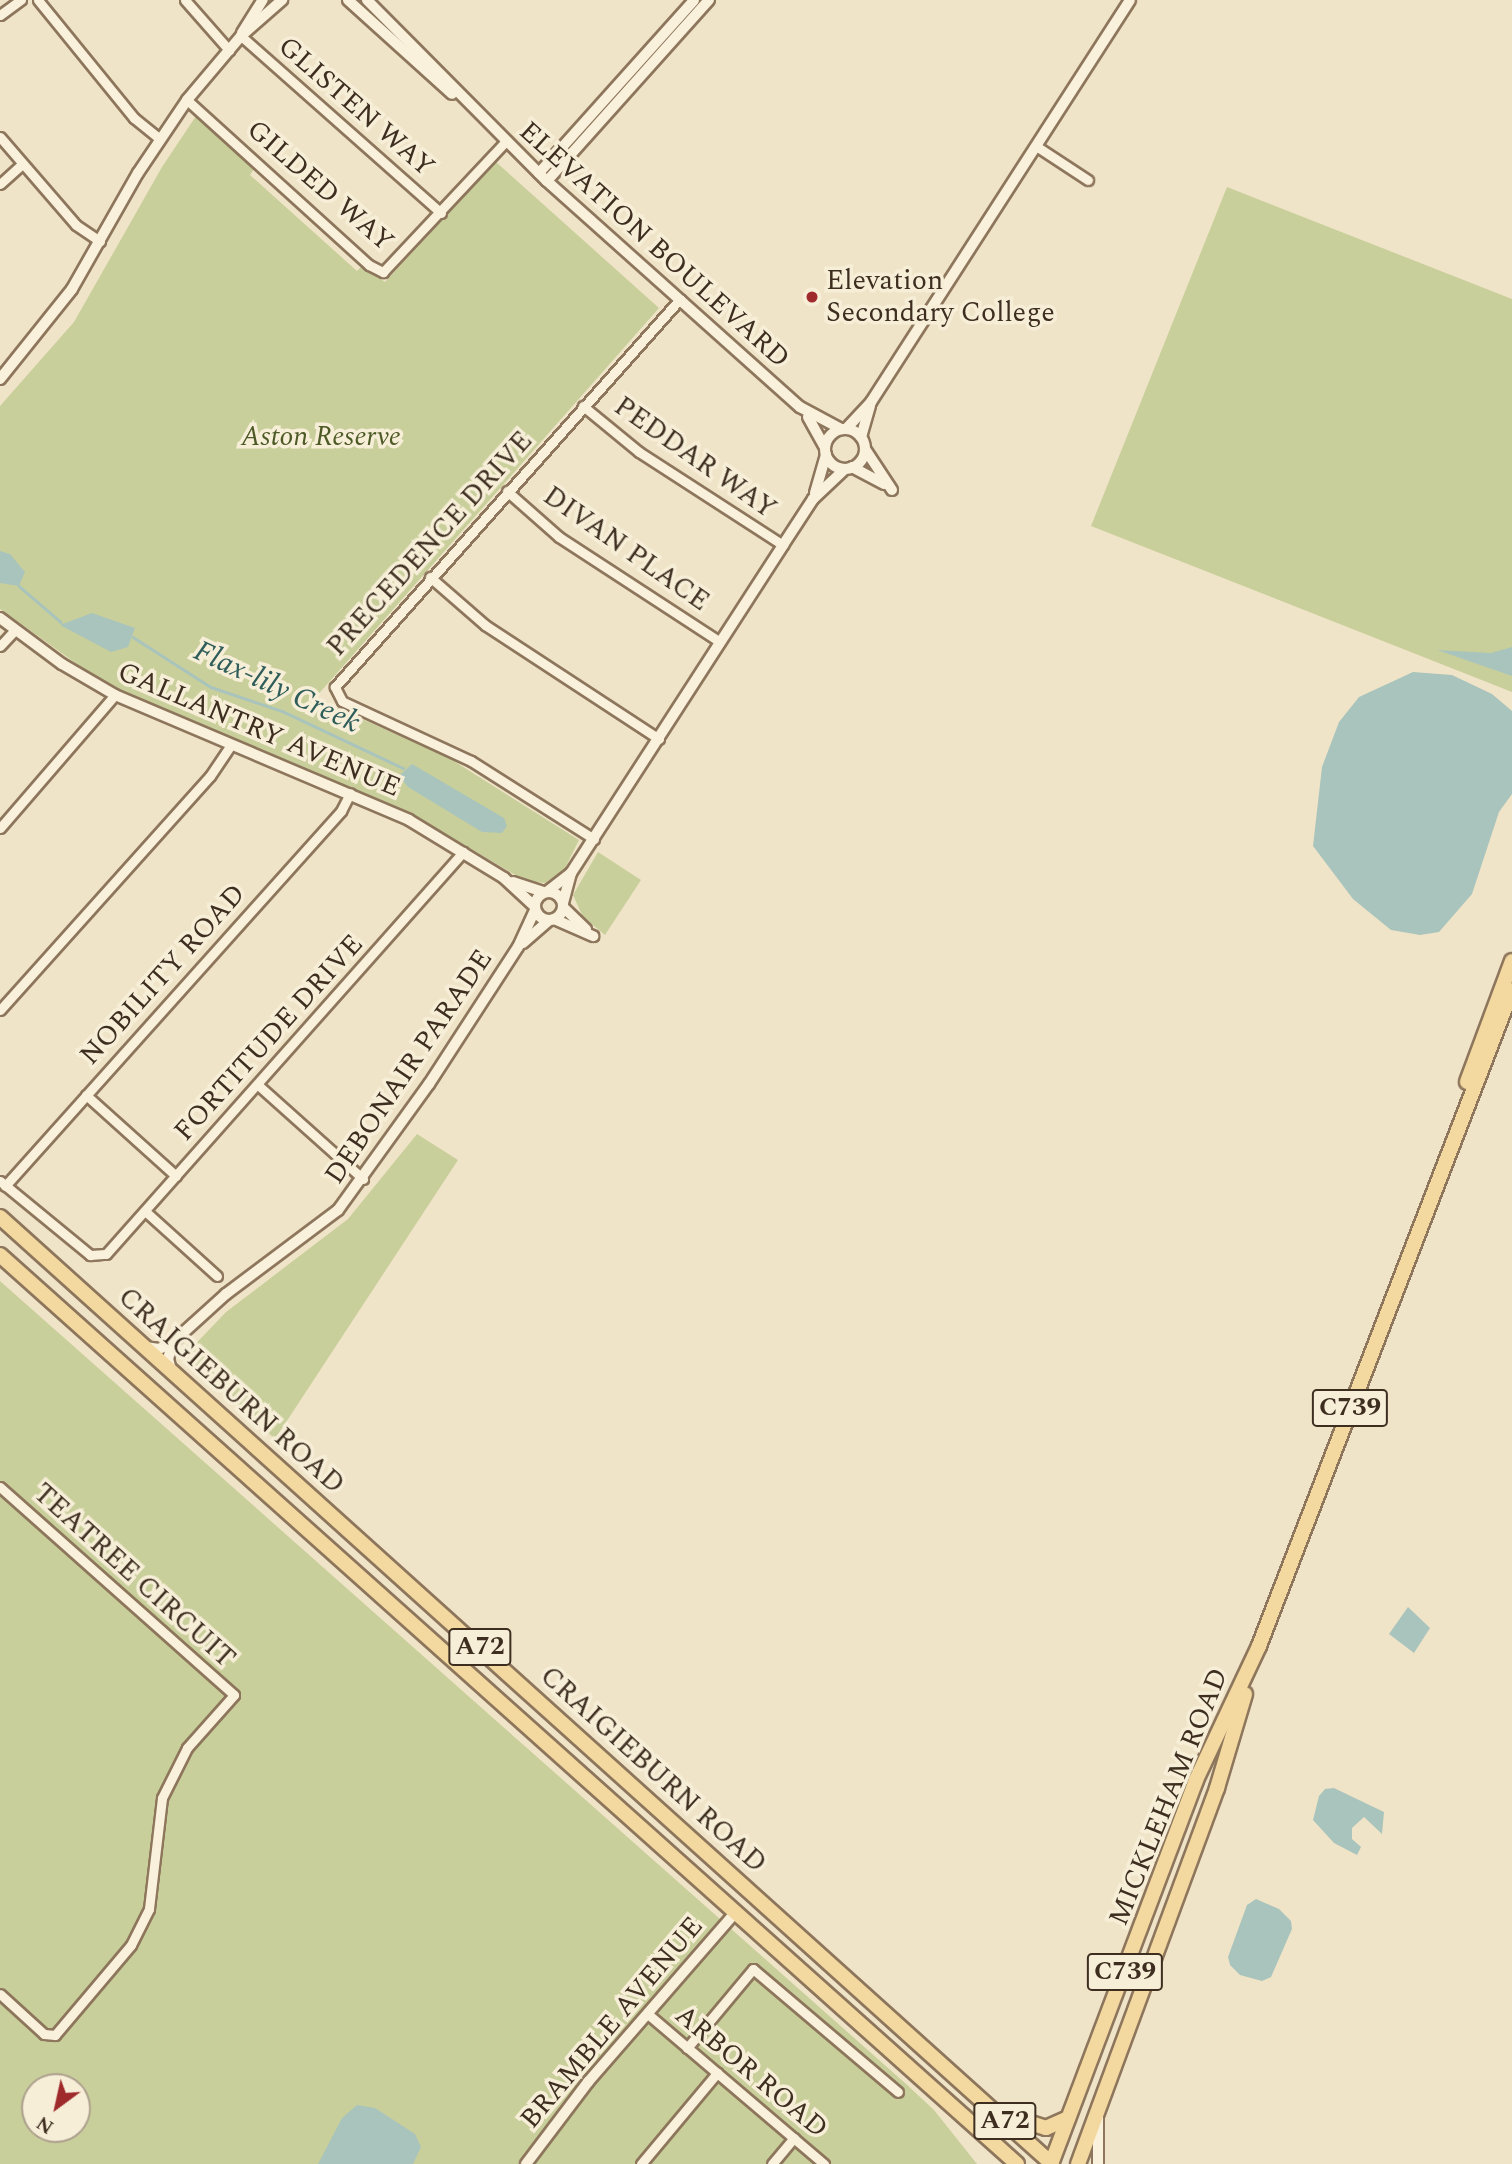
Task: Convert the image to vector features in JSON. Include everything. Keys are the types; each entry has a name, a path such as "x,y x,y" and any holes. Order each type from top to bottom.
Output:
{"main road":[{"name":"MICKLEHAM ROAD","path":"1441,1171 1464,1091 1512,961"},
{"name":"MICKLEHAM ROAD","path":"1051,2164 1196,1780 1259,1646 1512,990"},
{"name":"CRAIGIEBURN ROAD","path":"0,1217 1051,2164"},
{"name":"CRAIGIEBURN ROAD","path":"0,1255 1017,2164"},
{"name":"MICKLEHAM ROAD","path":"1078,2164 1217,1788 1259,1646"},
{"path":"987,2104 1035,2127 1055,2127 1068,2118"}],"street":[{"path":"0,15 21,0"},
{"path":"38,0 134,118 160,138"},
{"path":"185,0 229,50"},
{"path":"241,36 263,0"},
{"path":"0,379 55,314 160,138 187,100 241,36 282,0"},
{"name":"ELEVATION BOULEVARD","path":"348,0 420,69 479,116"},
{"name":"ELEVATION BOULEVARD","path":"367,0 479,116 543,177 800,407 844,429"},
{"path":"543,177 694,0"},
{"path":"543,177 709,0"},
{"path":"813,499 831,435 844,429 871,402 1130,0"},
{"name":"GLISTEN WAY","path":"241,36 442,212"},
{"name":"GILDED WAY","path":"187,100 377,271 393,267 505,142"},
{"path":"0,137 76,225 100,241"},
{"path":"1036,146 1088,180"},
{"path":"0,184 22,164"},
{"name":"PRECEDENCE DRIVE","path":"594,839 471,761 336,696 335,687 341,676 680,299"},
{"path":"826,452 834,465 849,468 892,490 865,449 861,437 871,402"},
{"name":"PEDDAR WAY","path":"583,406 639,452 783,545"},
{"name":"ELEVATION BOULEVARD","path":"800,407 826,452"},
{"path":"844,429 861,437"},
{"path":"551,920 596,938 563,905 572,873 813,499 849,468 865,449"},
{"name":"DIVAN PLACE","path":"507,491 559,537 720,642"},
{"path":"430,577 485,625 659,739"},
{"name":"GALLANTRY AVENUE","path":"0,618 62,664 116,695 350,793 463,852 504,878 551,920"},
{"path":"0,646 15,630"},
{"path":"0,828 116,695"},
{"path":"0,1010 210,776 231,745"},
{"name":"NOBILITY ROAD","path":"3,1183 86,1095 341,811 350,793"},
{"name":"FORTITUDE DRIVE","path":"3,1183 90,1255 106,1254 463,852"},
{"path":"546,892 572,873"},
{"name":"GALLANTRY AVENUE","path":"504,878 559,896 563,905"},
{"name":"DEBONAIR PARADE","path":"173,1342 226,1294 315,1231 363,1179 518,947 535,908 546,892"},
{"name":"DEBONAIR PARADE","path":"518,947 551,920 563,905"},
{"path":"258,1085 363,1179"},
{"path":"86,1095 176,1176"},
{"path":"145,1211 217,1276"},
{"path":"145,1347 159,1349 173,1342"},
{"path":"171,1370 173,1342"},
{"name":"TEATREE CIRCUIT","path":"0,1487 234,1695 187,1748 162,1798 149,1909 131,1945 55,2035 44,2034 0,1994"},
{"name":"BRAMBLE AVENUE","path":"526,2164 587,2082 649,2015 735,1913"},
{"path":"687,2048 753,1969 898,2092"},
{"name":"ARBOR ROAD","path":"649,2015 824,2164"},
{"path":"640,2164 717,2073"},
{"path":"1098,2110 1098,2164"},
{"path":"772,2164 794,2138"}],"green space":[{"name":"Aston Reserve","path":"196,116 254,169 250,175 357,271 362,266 385,282 496,162 659,308 315,698 449,758 579,840 564,870 545,883 525,881 416,816 126,693 84,669 0,609 0,406 74,322 162,167"},
{"path":"1227,187 1512,299 1512,692 1091,526"},
{"path":"598,852 641,880 605,935 583,917 573,895"},
{"path":"417,1134 458,1160 275,1439 183,1357 226,1312 348,1219"},
{"path":"0,1281 905,2083 934,2110 977,2164 0,2164"}],"water":[{"path":"0,551 10,554 25,572 19,586 0,583"},
{"path":"92,613 135,628 128,647 111,652 60,625"},
{"path":"1512,647 1512,676 1437,650 1491,653"},
{"path":"1413,672 1452,675 1492,694 1512,711 1512,794 1499,812 1472,894 1439,932 1420,935 1391,930 1353,899 1313,846 1322,767 1339,722 1359,697"},
{"path":"412,764 504,818 507,826 502,833 482,832 408,787 399,776"},
{"path":"1408,1607 1430,1628 1414,1653 1389,1634"},
{"path":"1334,1788 1384,1812 1382,1834 1364,1817 1352,1828 1352,1839 1361,1847 1357,1855 1334,1843 1313,1820 1319,1796 1325,1789"},
{"path":"1256,1899 1279,1909 1291,1921 1292,1929 1271,1977 1262,1981 1240,1975 1230,1965 1228,1957 1247,1905"},
{"path":"357,2105 375,2108 415,2134 421,2147 413,2164 318,2164 342,2118"}],"waterway":[{"name":"Flax-lily Creek","path":"19,586 61,622"},
{"name":"Flax-lily Creek","path":"133,637 211,687 282,711 403,768"}],"place":[{"name":"Elevation Secondary College","path":"812,297"}]}
